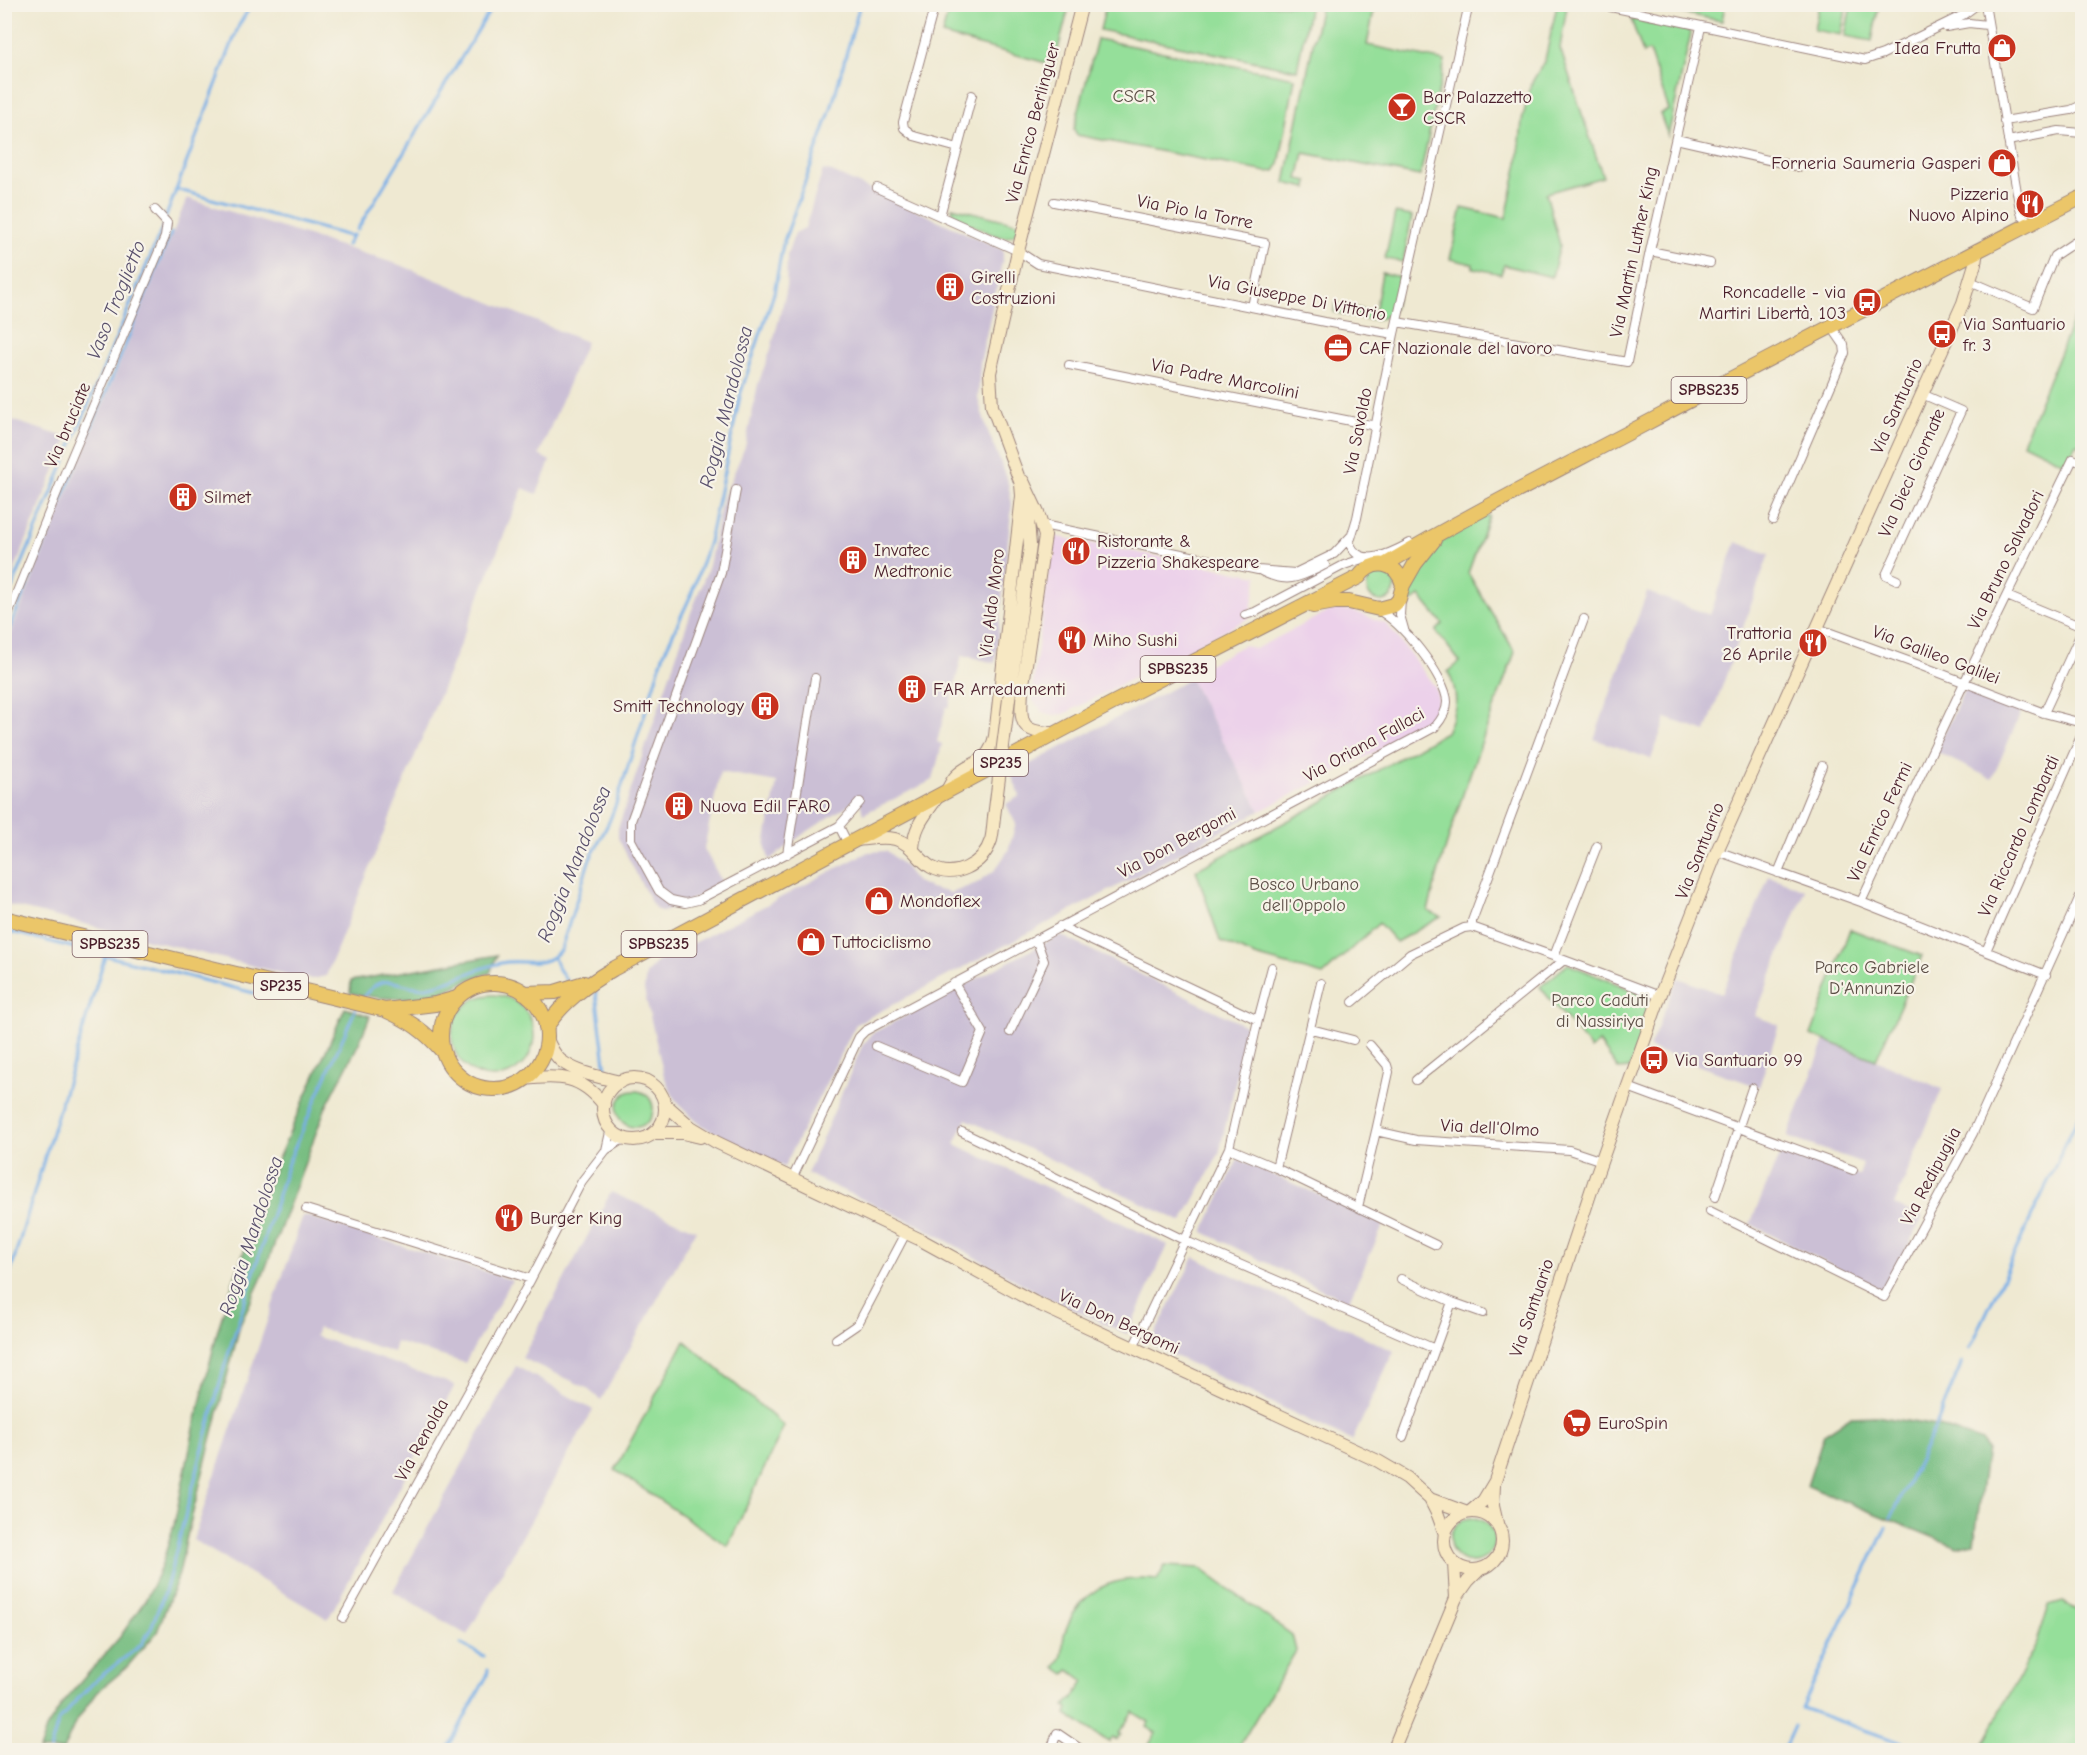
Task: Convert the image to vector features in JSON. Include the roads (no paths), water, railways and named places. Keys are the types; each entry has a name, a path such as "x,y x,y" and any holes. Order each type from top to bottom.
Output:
{"main road":[{"name":"SPBS235","path":"1386,564 1454,524 2082,197"},
{"name":"SPBS235","path":"1403,589 1426,548 1442,531"},
{"path":"1386,564 1398,572 1403,589 1399,600 1387,608 1370,607 1359,596 1359,577 1370,566 1386,564"},
{"name":"SPBS235","path":"1057,733 1225,644 1359,577"},
{"name":"SPBS235","path":"1299,608 1335,602 1349,602 1370,607"},
{"name":"SP235","path":"942,795 1057,733"},
{"name":"SPBS235","path":"597,978 942,795"},
{"name":"SPBS235","path":"4,918 216,970"},
{"name":"SP235","path":"216,970 378,1008"},
{"path":"524,993 566,990 597,978"},
{"path":"546,1033 565,1003 597,978"},
{"path":"482,985 511,986 524,993 538,1008 546,1033 545,1048 538,1066 524,1079 501,1088 477,1086 456,1073 443,1052 426,1033 408,1020 378,1008 435,1004 457,998 482,985"},
{"path":"443,1052 441,1029 444,1018 457,998"}],"street":[{"path":"935,4 903,122 904,128 914,136 958,148"},
{"name":"Via Enrico Berlinguer","path":"1018,251 1082,4"},
{"name":"Via Giuseppe Di Vittorio","path":"877,188 1018,251 1038,264 1394,334 1468,4"},
{"path":"1596,4 1865,60 1877,57 1982,6"},
{"path":"1928,32 1981,18 1982,6"},
{"path":"1982,6 2019,204 2022,215 2032,222"},
{"path":"1969,23 1987,25"},
{"name":"Via Martin Luther King","path":"1397,322 1627,362 1701,27"},
{"path":"940,216 972,95"},
{"path":"2004,121 2071,110 2082,105"},
{"path":"2008,141 2059,131 2082,133"},
{"path":"1676,139 1799,166"},
{"name":"Via Pio la Torre","path":"1054,202 1265,243 1252,307"},
{"name":"Via bruciate","path":"4,624 64,475 165,237 167,226 164,219 154,210"},
{"path":"1970,281 2033,308 2054,256 2078,240 2082,248"},
{"path":"1650,250 1710,263"},
{"name":"Via Santuario","path":"1468,1512 1483,1501 1495,1481 1660,996 1717,851 1963,303 1977,250"},
{"name":"Via Aldo Moro","path":"1018,251 990,373 992,406 1045,537 1022,691 1021,716 1023,722 1033,731 1057,733"},
{"path":"1773,520 1845,353 1844,345 1831,326"},
{"name":"Via Savoldo","path":"1351,539 1394,334"},
{"name":"Via Padre Marcolini","path":"1069,365 1376,426"},
{"name":"Via Dieci Giornate","path":"1897,580 1886,575 1961,411 1922,394"},
{"name":"Via Bruno Salvadori","path":"1964,683 2073,459 2082,463"},
{"name":"Via Aldo Moro","path":"913,848 914,833 918,825 957,775 979,763 993,742 1018,542 1024,524 1018,473"},
{"path":"736,490 722,573 631,821 631,840 659,891 671,900 685,903 698,900 839,826 860,802"},
{"path":"839,826 852,842 882,837 895,839 913,848 929,866 941,872 955,872 970,866 982,856 991,839 1019,614 1030,546 1024,524 1042,525 1258,570 1295,573 1334,554 1351,539 1357,554 1368,557"},
{"path":"1245,615 1344,566 1368,557 1386,555 1427,534 1454,524"},
{"path":"1018,542 1019,614"},
{"name":"Via Oriana Fallaci","path":"1403,589 1400,604 1404,629"},
{"path":"2007,596 2082,629 2044,712"},
{"name":"Via Oriana Fallaci","path":"1272,814 1435,727 1442,719 1447,702 1441,681 1404,629 1385,613 1370,607"},
{"path":"1472,927 1472,921 1584,619"},
{"name":"Via Galileo Galilei","path":"1817,628 2044,712 2082,723"},
{"path":"787,854 815,678"},
{"name":"Via Enrico Fermi","path":"1717,851 1861,902 1964,683"},
{"name":"Via Riccardo Lombardi","path":"1986,951 2082,734"},
{"path":"1778,873 1822,766"},
{"name":"Via Don Bergomi","path":"792,1179 859,1037 874,1025 1272,814"},
{"path":"1554,956 1597,846"},
{"name":"Via Redipuglia","path":"1710,1211 1884,1297 1973,1133 2082,892"},
{"path":"1861,902 2046,975"},
{"path":"1060,926 1258,1020"},
{"path":"1353,1002 1410,954 1464,928 1472,927 1660,996"},
{"path":"1010,1032 1044,961 1036,939"},
{"path":"1416,1080 1564,960"},
{"path":"1133,1348 1229,1148 1272,967"},
{"path":"876,1046 962,1082 983,1032 954,982"},
{"path":"1276,1168 1321,983"},
{"path":"1311,1029 1353,1040"},
{"path":"546,1033 555,1054 571,1067 620,1082"},
{"path":"1358,1208 1389,1072 1370,1045"},
{"path":"524,1079 547,1076 573,1080 586,1086 603,1105"},
{"name":"Via Don Bergomi","path":"620,1082 631,1078 646,1081 658,1090 665,1104 691,1127 716,1142 906,1233 1034,1302 1378,1461 1407,1478 1430,1499 1444,1534"},
{"path":"606,1150 610,1132 603,1105 606,1096 620,1082"},
{"path":"1628,1087 1853,1170"},
{"path":"1715,1197 1752,1088"},
{"path":"654,1133 661,1125 665,1114 665,1104"},
{"path":"608,1126 617,1135 629,1140"},
{"name":"Via dell'Olmo","path":"1376,1131 1416,1140 1569,1150 1602,1161"},
{"path":"962,1132 1186,1241 1435,1349"},
{"name":"Via Don Bergomi","path":"629,1140 642,1139 654,1133 683,1133 716,1142"},
{"name":"Via Renolda","path":"343,1618 531,1279 582,1181 606,1150 620,1141 629,1140"},
{"path":"1229,1148 1276,1168 1436,1245"},
{"path":"306,1209 531,1279"},
{"path":"836,1339 858,1324 906,1233"},
{"path":"1401,1279 1483,1313"},
{"path":"1403,1437 1452,1302"},
{"name":"Via Santuario","path":"1495,1481 1493,1506 1497,1523"},
{"name":"Via Don Bergomi","path":"1430,1499 1468,1512"},
{"path":"1468,1512 1480,1512 1490,1516 1497,1523 1503,1541 1496,1560 1489,1566 1479,1570 1470,1570 1454,1563 1447,1555 1444,1534 1456,1517 1468,1512"},
{"path":"1454,1563 1456,1598"},
{"path":"1393,1750 1456,1598 1479,1570"},
{"path":"1051,1750 1057,1733 1082,1750"}],"waterway":[{"name":"Vaso Troglietto","path":"165,219 239,25 252,4"},
{"path":"357,230 494,4"},
{"name":"Roggia Mandolossa","path":"361,1000 370,989 379,983 387,981 411,986 431,986 501,963 548,960 561,949 589,861 616,804 664,653 691,595 709,542 741,392 774,293 783,244 831,109 860,4"},
{"path":"175,191 179,190 349,236 354,235"},
{"name":"Vaso Troglietto","path":"4,607 163,226"},
{"path":"4,642 171,233"},
{"path":"347,245 352,236"},
{"path":"4,930 254,993"},
{"path":"4,1293 105,956"},
{"path":"554,958 566,980"},
{"path":"596,993 606,1071"},
{"name":"Roggia Mandolossa","path":"50,1750 58,1722 72,1705 96,1680 141,1645 151,1628 166,1589 224,1368 288,1163 356,1008"},
{"path":"1970,1348 2082,1109"},
{"path":"1891,1518 1937,1423 1962,1362"},
{"path":"1886,1527 1802,1708 1922,1750"},
{"path":"461,1644 484,1656"},
{"path":"447,1750 487,1676 488,1670"},
{"path":"1783,1750 1794,1726"}],"place":[{"name":"Idea Frutta","path":"2002,48"},
{"name":"Bar Palazzetto CSCR","path":"1402,107"},
{"name":"Forneria Saumeria Gasperi","path":"2002,163"},
{"name":"Pizzeria Nuovo Alpino","path":"2030,204"},
{"name":"Girelli Costruzioni","path":"950,287"},
{"name":"Roncadelle - via Martiri Libertà, 103","path":"1867,302"},
{"name":"Via Santuario fr. 3","path":"1942,334"},
{"name":"CAF Nazionale del lavoro","path":"1338,348"},
{"name":"Silmet","path":"183,497"},
{"name":"Ristorante & Pizzeria Shakespeare","path":"1076,551"},
{"name":"Invatec Medtronic","path":"853,560"},
{"name":"Miho Sushi","path":"1072,640"},
{"name":"Trattoria 26 Aprile","path":"1813,643"},
{"name":"FAR Arredamenti","path":"912,689"},
{"name":"Smitt Technology","path":"765,706"},
{"name":"Nuova Edil FARO","path":"679,806"},
{"name":"Mondoflex","path":"879,901"},
{"name":"Tuttociclismo","path":"811,942"},
{"name":"Via Santuario 99","path":"1654,1060"},
{"name":"Burger King","path":"509,1218"},
{"name":"EuroSpin","path":"1577,1423"}],"park label":[{"name":"CSCR","path":"1134,96"},
{"name":"Bosco Urbano dell'Oppolo","path":"1304,894"},
{"name":"Parco Gabriele D'Annunzio","path":"1872,977"},
{"name":"Parco Caduti di Nassiriya","path":"1600,1010"}]}
